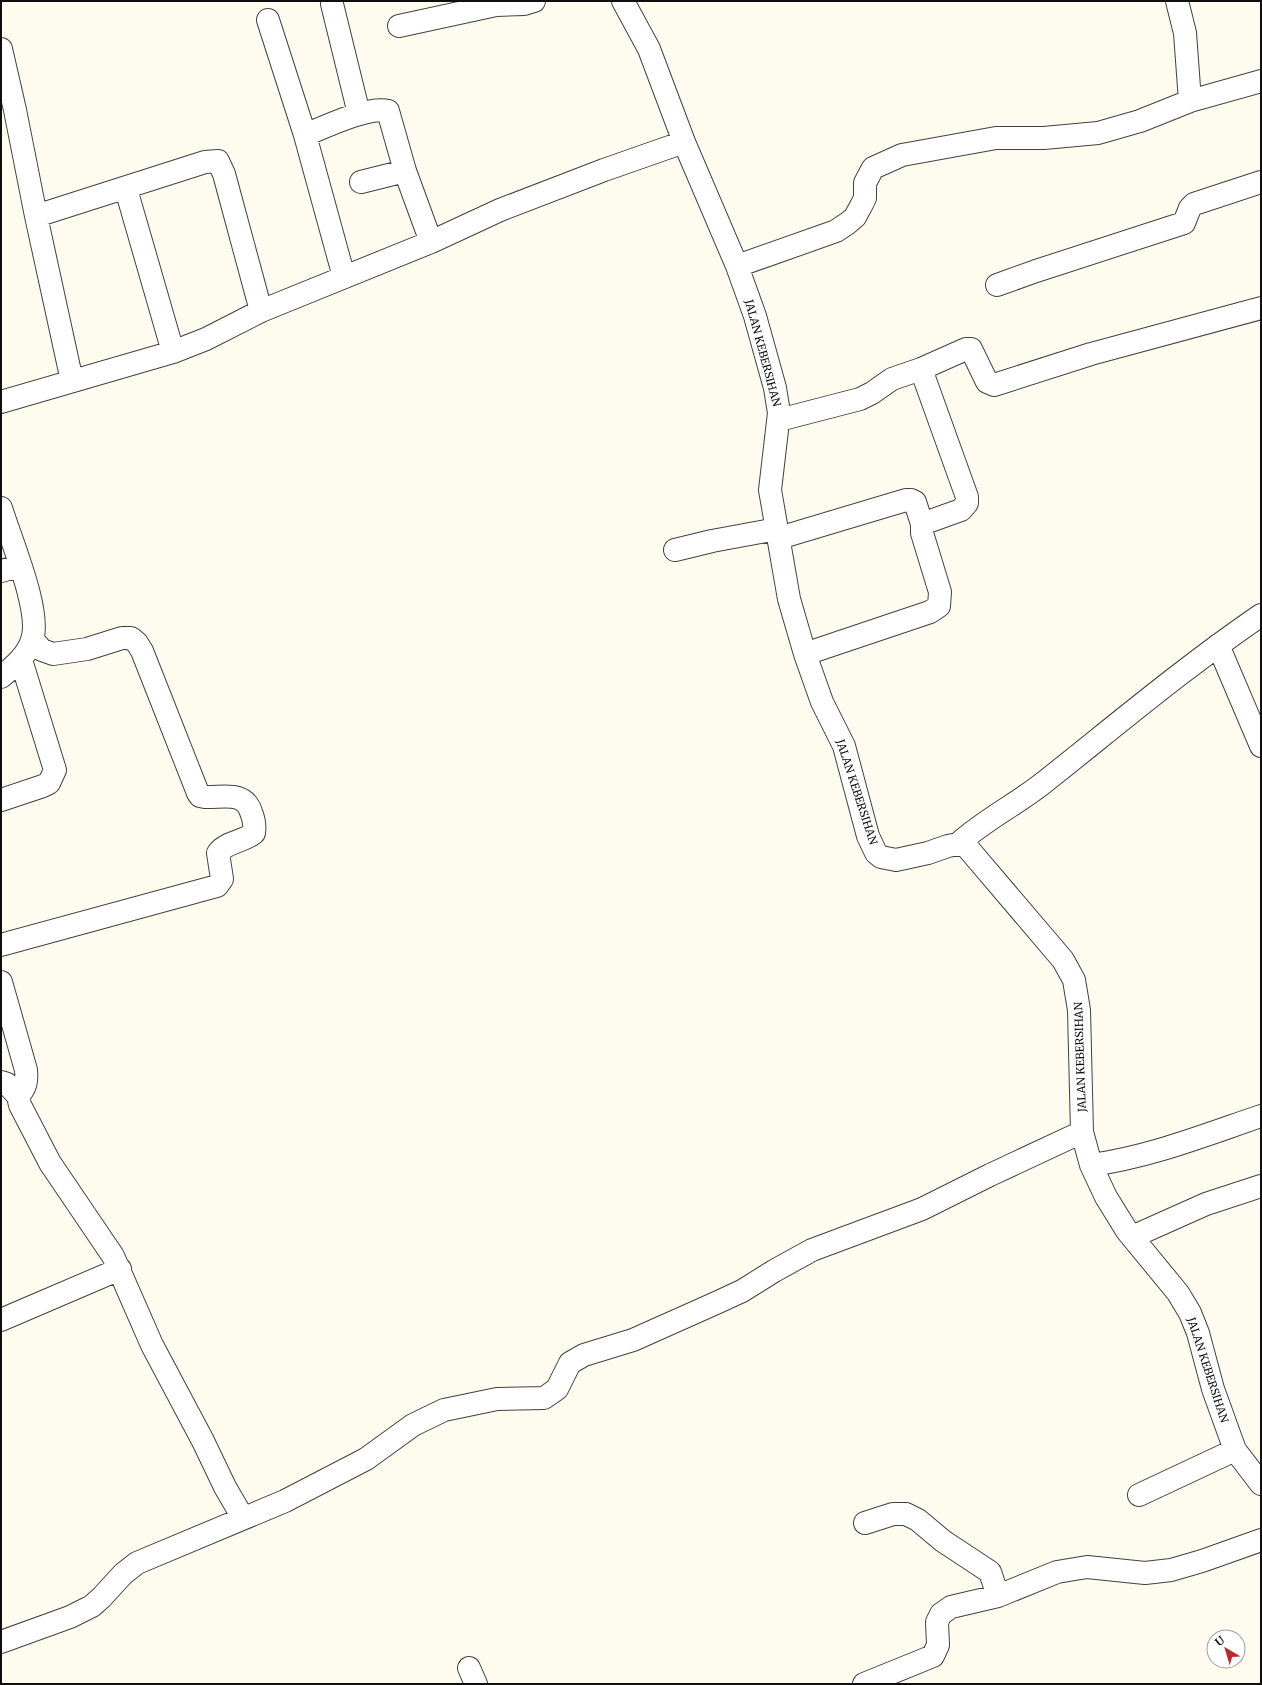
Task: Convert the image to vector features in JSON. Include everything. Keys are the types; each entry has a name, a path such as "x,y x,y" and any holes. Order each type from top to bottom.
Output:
{"street":[{"path":"399,26 496,5 524,4 534,1"},
{"name":"JALAN KEBERSIHAN","path":"623,1 649,49 684,142 737,266 755,316 775,388 779,413 772,462 770,490 789,599 805,654 822,702 844,746 868,836 876,853 881,857 896,860 958,844 966,846 1064,960 1074,980 1079,1010 1082,1132 1091,1165 1106,1197 1126,1232 1132,1237 1178,1292 1190,1313 1198,1332 1213,1389 1235,1450 1261,1484"},
{"path":"1177,1 1185,33 1190,101"},
{"path":"332,4 359,114"},
{"path":"268,20 305,135 344,277"},
{"path":"1,49 72,381"},
{"path":"737,266 836,231 855,217 865,198 865,183 872,168 882,162 902,155 996,138 1044,138 1098,133 1140,121 1190,101 1261,81"},
{"path":"305,135 359,114 382,110 388,111 391,117 405,171 431,242"},
{"path":"1,402 172,352 206,339 261,311 431,242 500,210 604,170 684,142"},
{"path":"36,216 205,162 218,161 224,174 261,311"},
{"path":"361,182 405,171"},
{"path":"997,285 1184,223 1190,208 1194,204 1261,182"},
{"path":"126,188 172,352"},
{"path":"779,420 860,399 872,393 892,379 921,369 966,349 971,349 987,382 994,385 1091,354 1261,308"},
{"path":"921,369 967,497 967,503 961,510 922,524"},
{"path":"675,550 712,541 778,534 911,500 915,502 922,524 922,533 940,592 939,606 930,612 805,654"},
{"path":"1,508 11,569 34,611 33,640 21,660 1,677"},
{"path":"958,844 967,836 1027,796 1218,645 1261,615"},
{"path":"1,945 217,886 222,879 218,853 226,846 250,837 254,833 255,827 250,807 241,798 234,796 205,797 200,796 198,793 145,658 137,643 132,638 122,638 87,649 53,654 42,650 33,640"},
{"path":"1218,645 1261,746"},
{"path":"1,800 49,783 55,770 21,660"},
{"path":"1,982 26,1070 27,1078 25,1086 18,1096"},
{"path":"1,1082 6,1084 18,1096 20,1105 50,1163 105,1242 120,1269 152,1345 242,1518"},
{"path":"1091,1165 1119,1161 1148,1154 1261,1116"},
{"path":"1,1642 83,1611 102,1597 123,1574 137,1563 286,1500 366,1459 413,1425 444,1410 497,1399 544,1398 557,1389 570,1363 584,1355 633,1340 709,1306 742,1291 812,1250 922,1209 1082,1132"},
{"path":"1132,1237 1206,1204 1261,1186"},
{"path":"1,1320 120,1269"},
{"path":"1139,1495 1235,1450"},
{"path":"865,1523 893,1514 906,1514 918,1520 943,1541 990,1572 998,1596"},
{"path":"864,1684 933,1656 938,1645 937,1622 941,1614 951,1607 998,1596 1057,1572 1087,1567 1145,1573 1171,1570 1202,1562 1261,1540"}]}
